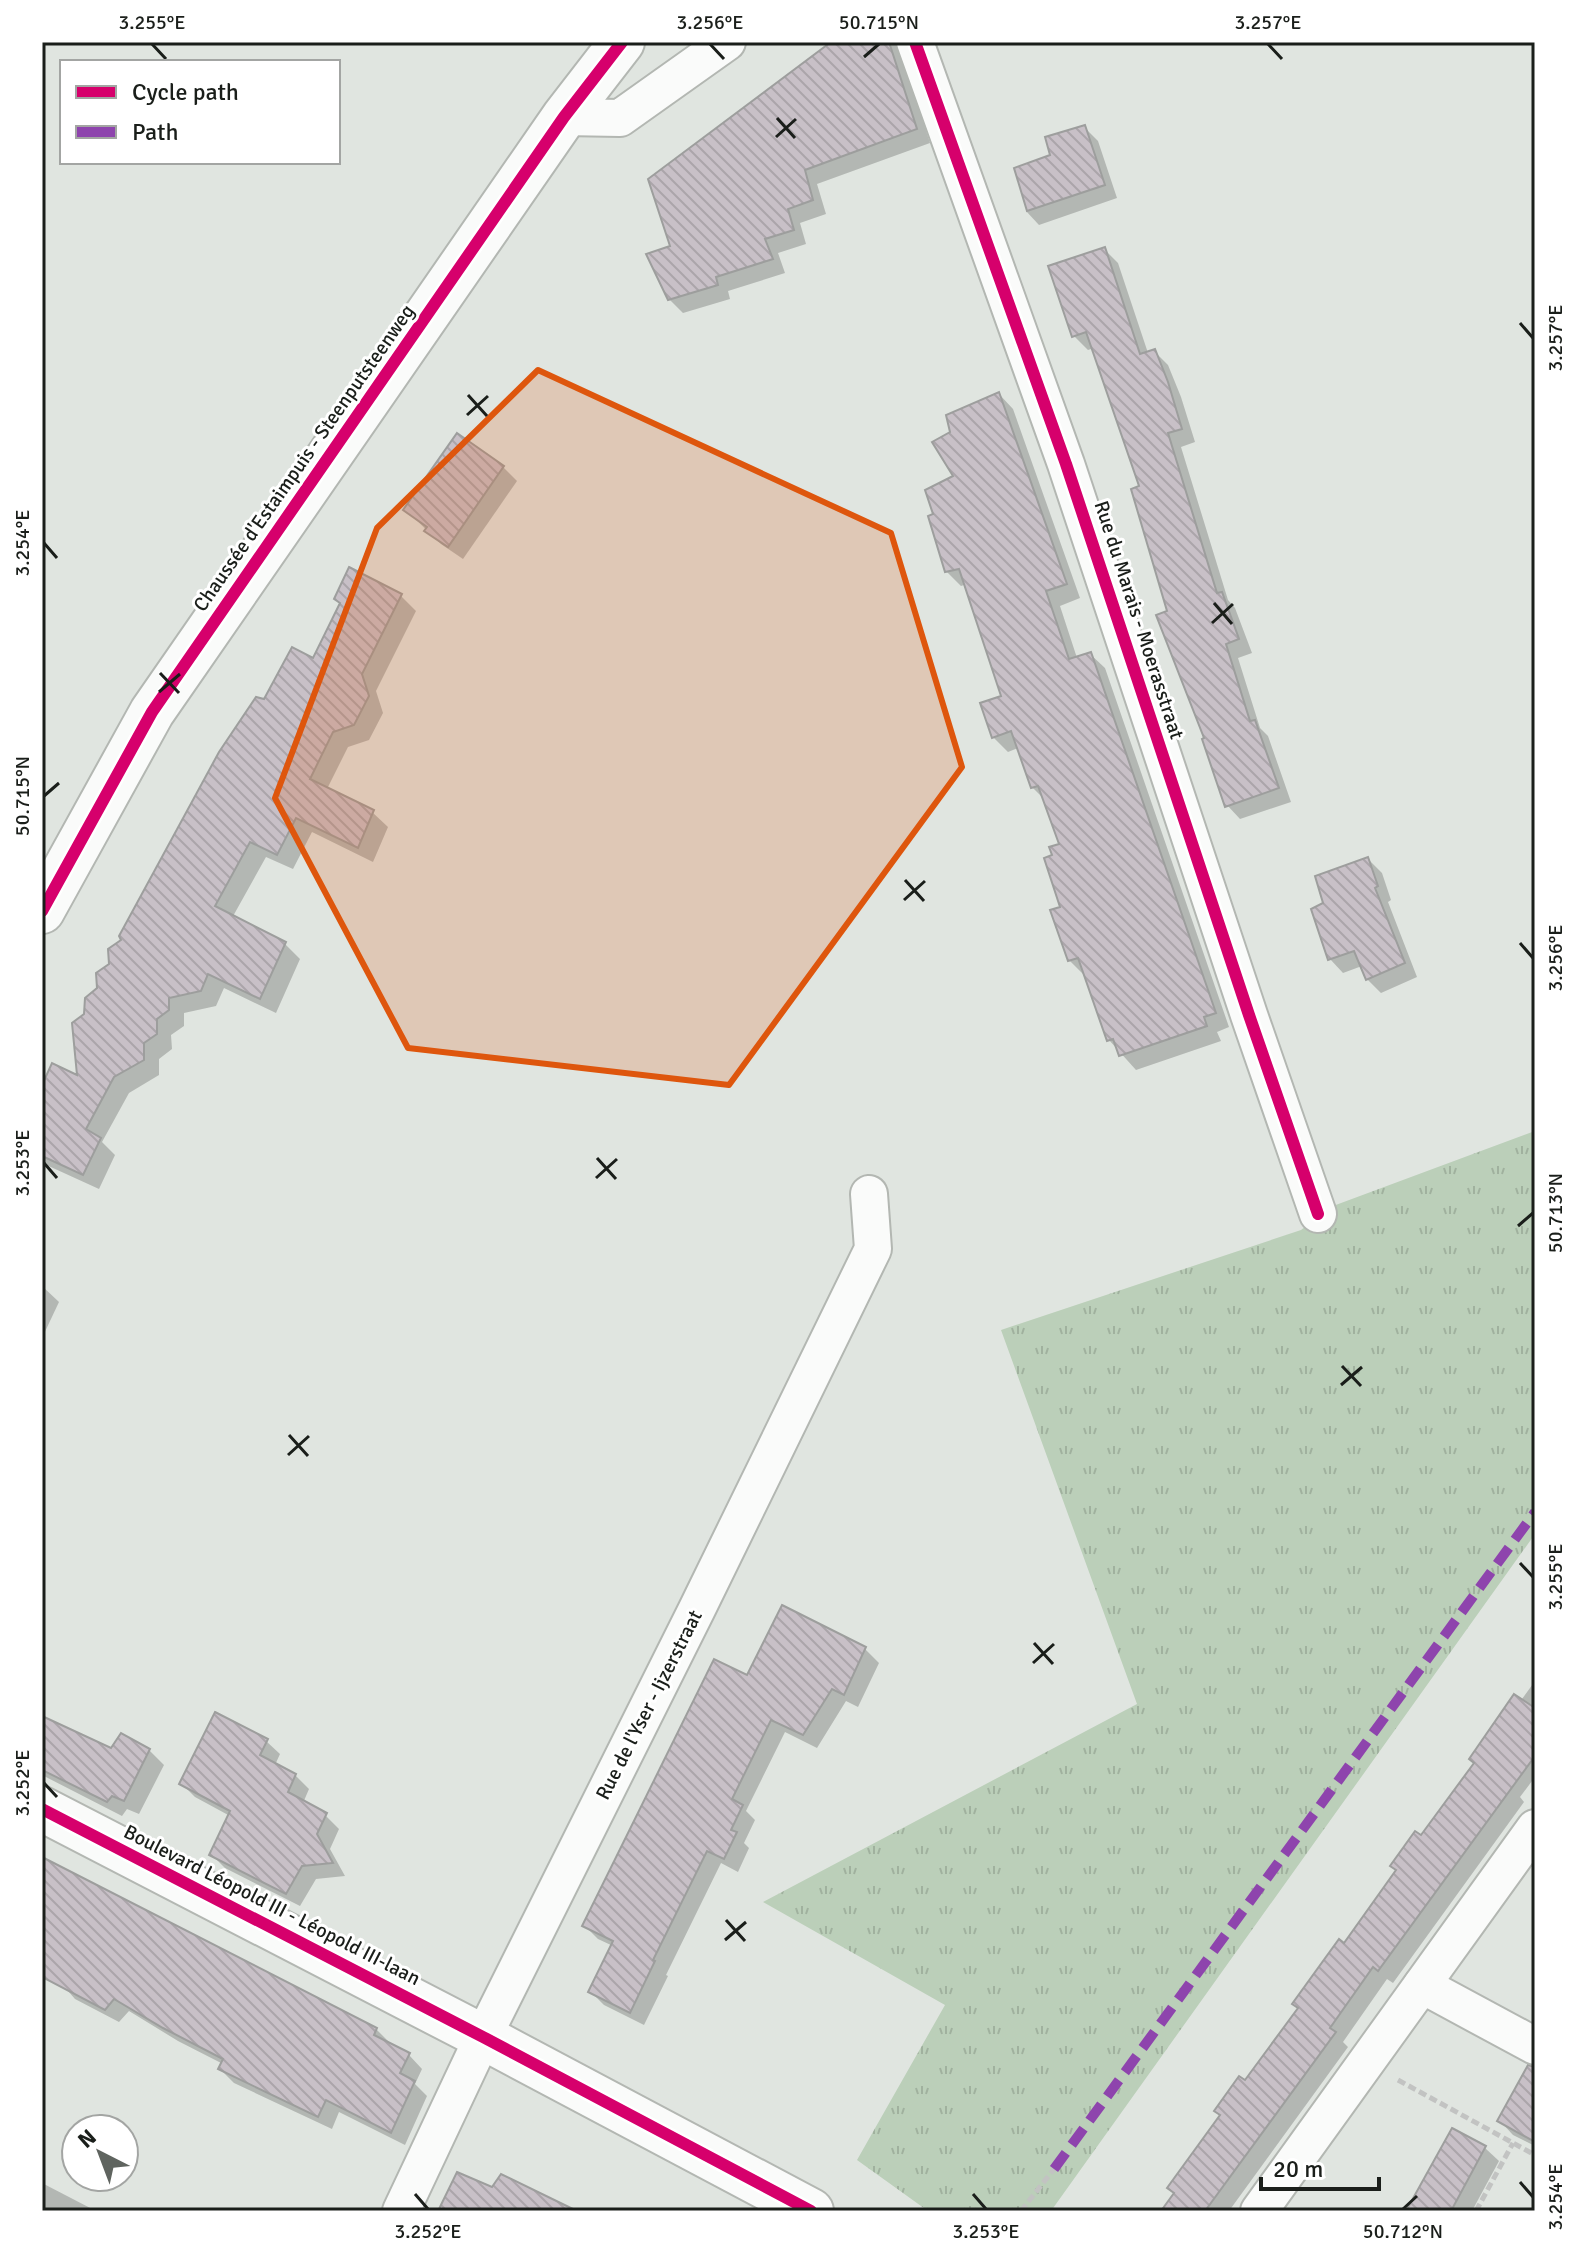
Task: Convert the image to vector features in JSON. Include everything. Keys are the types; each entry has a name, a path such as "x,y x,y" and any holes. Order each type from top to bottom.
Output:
{"main road":[{"name":"Chaussée d'Estaimpuis - Steenputsteenweg","path":"42,911 152,712 564,117 622,42"},
{"name":"Boulevard Léopold III - Léopold III-laan","path":"42,1809 811,2211"}],"street":[{"path":"564,117 620,118 727,42"},
{"name":"Rue du Marais - Moerasstraat","path":"915,42 1066,464 1318,1214"},
{"name":"Rue de l'Yser - Ijzerstraat","path":"401,2211 483,2037 873,1249 869,1194"},
{"path":"1259,2211 1535,1828"},
{"path":"1422,1985 1535,2046"}],"path":[{"path":"1366,2063 1535,2155"},
{"path":"1476,2211 1513,2143"},
{"path":"1021,2211 1054,2169"}],"highlighted area":[{"path":"538,370 891,533 962,767 729,1085 408,1048 275,798 377,528"}],"green space":[{"path":"1535,1131 1535,1534 1051,2211 928,2211 857,2160 945,2005 763,1902 1137,1704 1001,1330 1301,1230 1333,1206"}],"building":[{"path":"831,42 889,42 917,129 805,170 813,200 788,209 794,230 765,239 773,259 716,277 718,285 668,300 646,254 670,246 648,179"},
{"path":"1085,125 1105,185 1027,211 1014,168 1050,155 1045,137"},
{"path":"1105,247 1140,354 1155,349 1168,382 1182,429 1168,433 1217,593 1222,592 1239,639 1226,644 1250,721 1255,720 1279,788 1225,807 1204,738 1156,615 1167,611 1131,489 1139,486 1086,332 1072,337 1048,266"},
{"path":"999,392 1067,584 1046,591 1069,659 1091,652 1216,1013 1204,1017 1207,1026 1119,1056 1113,1039 1107,1041 1078,958 1068,961 1050,910 1060,907 1044,858 1052,855 1049,847 1059,844 1038,786 1031,788 1011,731 992,738 980,703 1001,696 959,569 945,572 928,516 933,514 925,490 953,476 932,442 950,432 946,415"},
{"path":"457,433 504,466 448,547 424,531 427,527 403,510"},
{"path":"349,567 402,594 362,674 369,696 354,725 333,732 310,779 374,810 358,848 296,818 277,855 250,842 215,906 286,942 260,999 208,974 201,991 169,998 169,1010 157,1019 157,1034 144,1043 144,1060 114,1077 86,1129 101,1138 83,1175 42,1156 42,1085 52,1063 77,1075 72,1023 84,1014 85,998 97,988 96,973 109,964 108,949 121,940 119,936 219,752 256,697 264,699 292,647 313,658 340,603 334,599"},
{"path":"1368,857 1378,886 1375,888 1405,963 1366,980 1354,951 1328,960 1311,909 1323,903 1315,876"},
{"path":"782,1605 866,1647 844,1695 832,1689 803,1735 771,1720 732,1799 743,1805 731,1830 737,1832 724,1859 707,1851 630,2013 588,1992 613,1941 582,1926 714,1659 747,1675"},
{"path":"1514,1694 1535,1708 1535,1756 1378,1971 1373,1967 1330,2028 1336,2032 1205,2211 1161,2211 1174,2193 1167,2188 1220,2115 1214,2111 1239,2076 1245,2080 1298,2008 1292,2004 1339,1939 1344,1943 1396,1870 1390,1866 1415,1831 1421,1835 1474,1763 1469,1759"},
{"path":"215,1712 268,1739 260,1755 296,1774 288,1792 327,1813 317,1834 333,1863 302,1866 286,1894 209,1855 230,1811 179,1784"},
{"path":"42,1716 111,1748 121,1733 150,1749 124,1801 112,1796 107,1802 42,1770"},
{"path":"42,1857 377,2028 374,2035 410,2053 400,2073 415,2081 391,2133 326,2100 318,2117 218,2069 223,2059 114,1999 105,2010 42,1977"},
{"path":"1528,2065 1535,2067 1535,2142 1497,2121"},
{"path":"1452,2128 1486,2146 1451,2211 1406,2211"},
{"path":"457,2172 492,2187 501,2174 577,2211 438,2211"}],"marked path":[{"path":"1054,2169 1535,1512"}],"cycle path":[{"path":"42,911 152,712 564,117 622,42"},
{"path":"915,42 1066,464 1318,1214"},
{"path":"42,1809 811,2211"}]}
